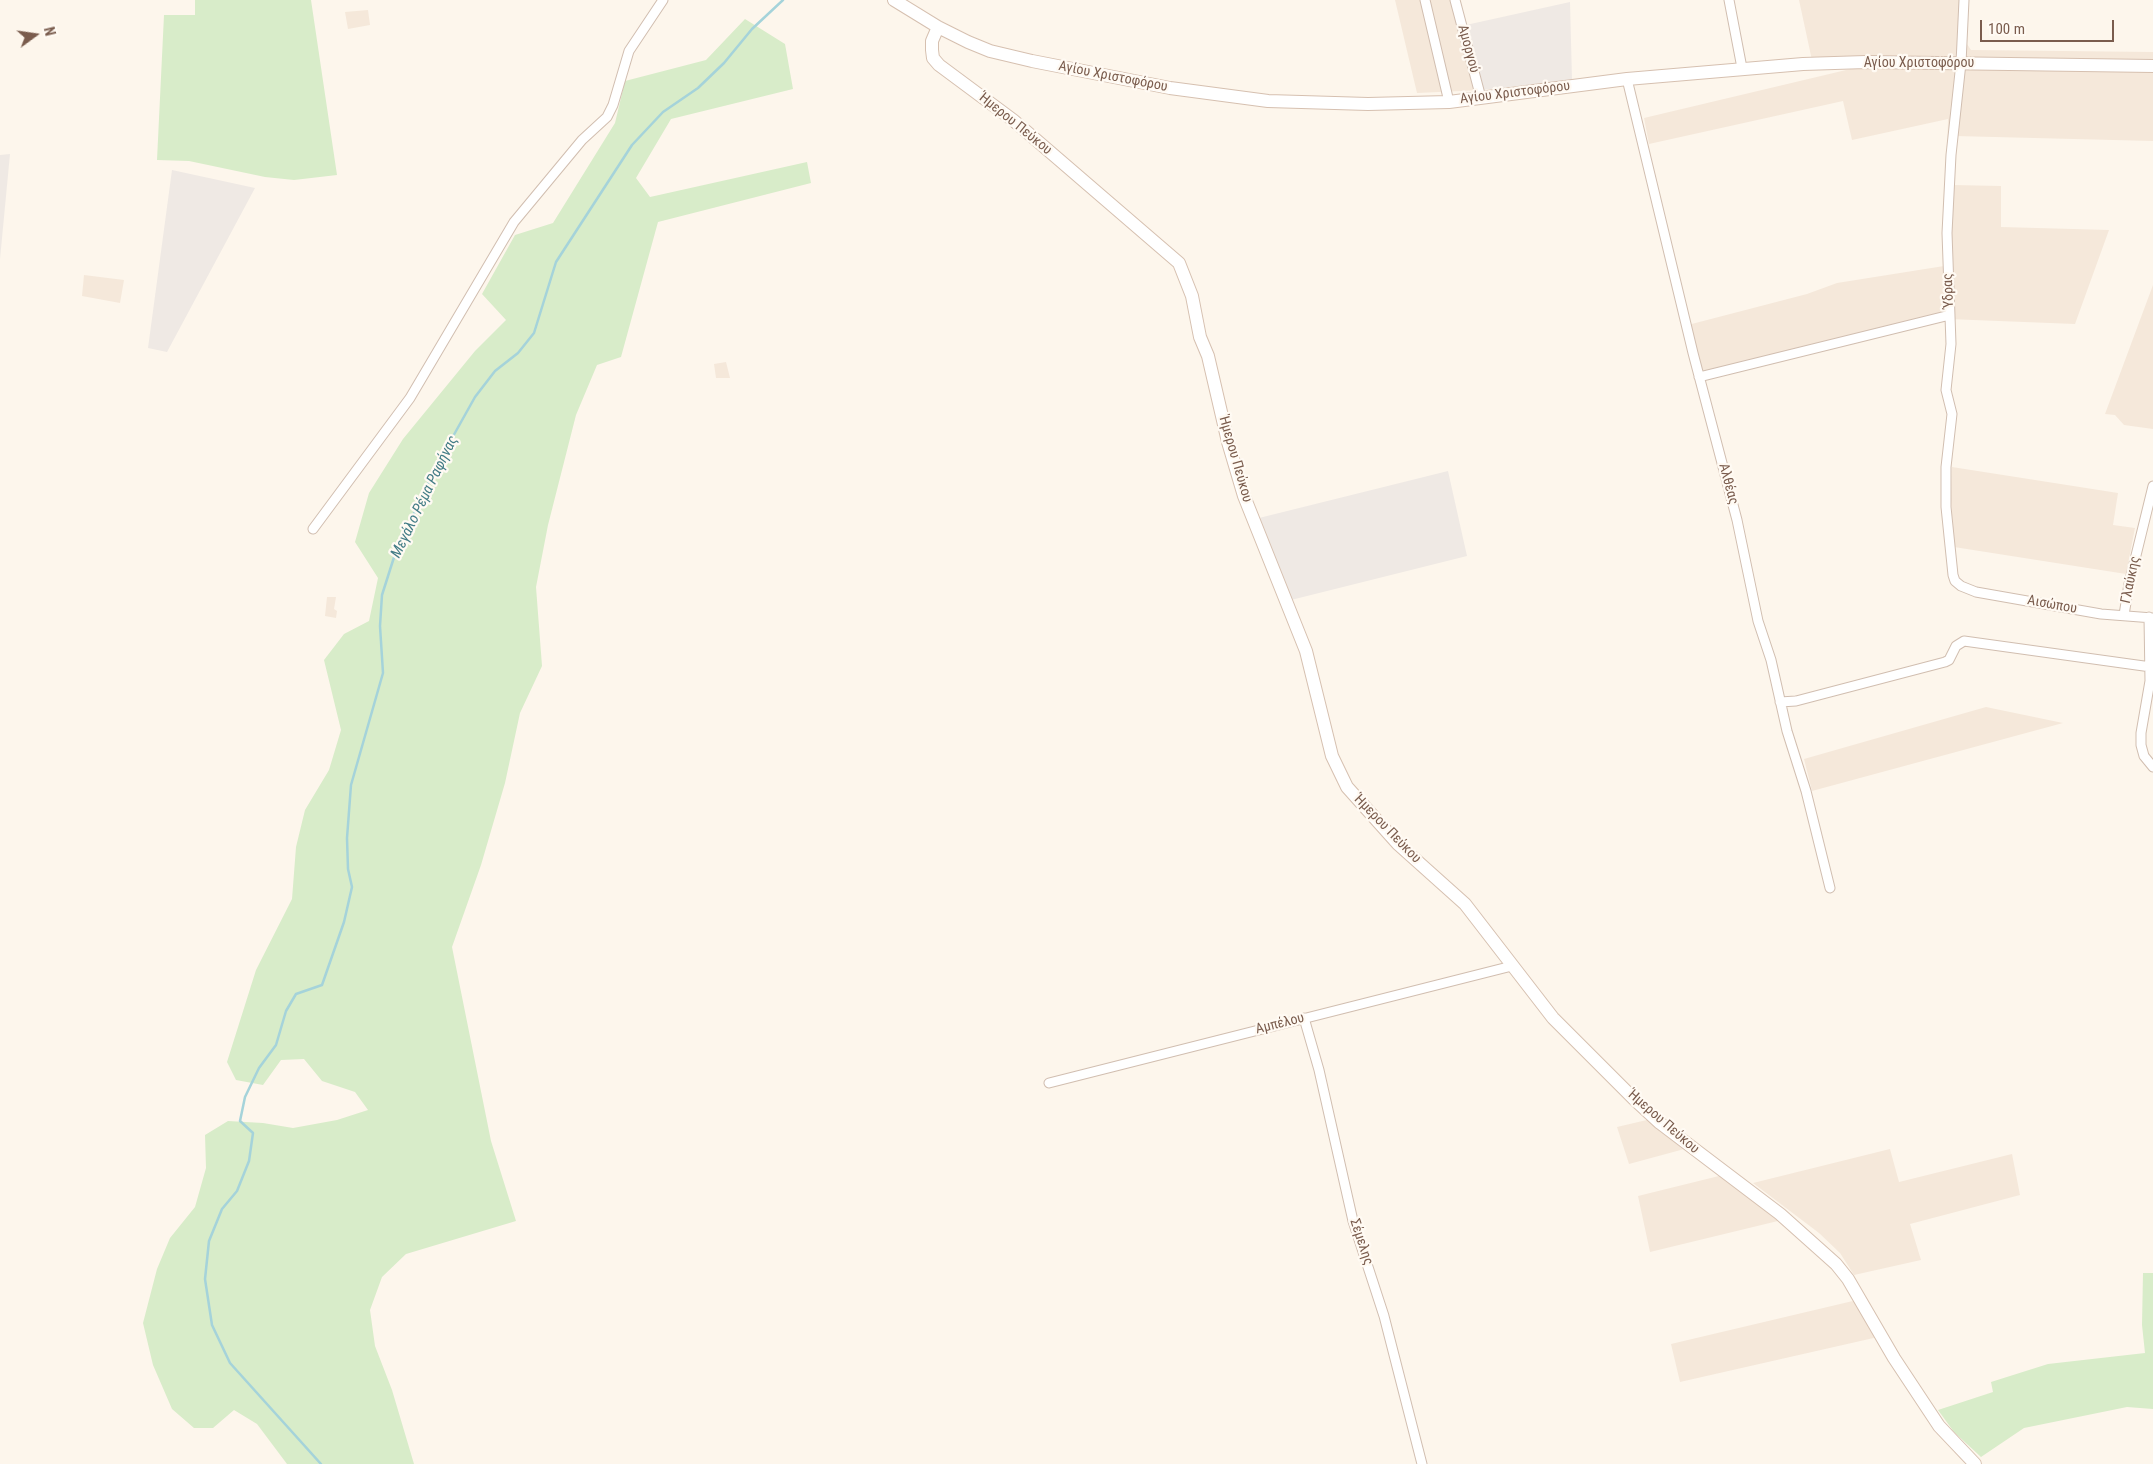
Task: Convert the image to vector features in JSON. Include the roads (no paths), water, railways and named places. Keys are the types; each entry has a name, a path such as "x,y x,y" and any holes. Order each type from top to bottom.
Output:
{"street":[{"path":"313,529 410,398 514,222 577,146 607,117 613,105 629,52 663,0"},
{"name":"Αγίου Χριστοφόρου","path":"894,0 938,27 990,51 1032,62 1170,88 1268,100 1368,104 1449,102 1627,79 1742,68 1866,62 2153,66"},
{"path":"1425,0 1449,102"},
{"name":"Αμοργού","path":"1455,0 1481,98"},
{"path":"1728,0 1742,68"},
{"name":"Ύδρας","path":"1955,581 1946,508 1946,467 1952,414 1946,390 1950,344 1947,233 1950,155 1961,63 1964,0"},
{"name":"Ήμερου Πεύκου","path":"938,27 932,42 932,50 933,58 939,65 1013,120 1179,262 1187,277 1200,337 1208,356 1228,442 1244,496 1306,651 1337,769 1357,800 1391,837 1471,910 1553,1018 1660,1124 1780,1214 1836,1264 1848,1279 1894,1358 1939,1426 1974,1464"},
{"name":"Αλθέας","path":"1627,79 1700,378 1737,520 1758,622 1771,660 1780,702 1830,888"},
{"path":"1700,378 1950,314"},
{"name":"Γλαύκης","path":"2124,615 2129,584 2153,486"},
{"name":"Αισώπου","path":"1955,581 1976,592 2102,614 2151,617"},
{"path":"2151,617 2151,667 2141,745 2144,756 2153,767"},
{"path":"1780,702 1796,701 1945,662 1950,660 1956,646 1964,641 2151,667"},
{"name":"Αμπέλου","path":"1049,1083 1512,966"},
{"name":"Σέμελης","path":"1304,1018 1319,1070 1353,1221 1384,1316 1422,1464"}],"waterway":[{"name":"Μεγάλο Ρέμα Ραφήνας","path":"321,1464 230,1363 212,1325 205,1279 209,1241 222,1209 237,1191 249,1161 253,1133 240,1121 245,1097 259,1068 276,1045 286,1011 296,994 322,985 344,922 352,887 348,869 347,838 351,785 383,673 380,626 382,595 396,551 437,465 475,397 495,371 518,353 534,333 556,262 632,145 663,112 698,88 724,63 752,29 783,0"}]}
